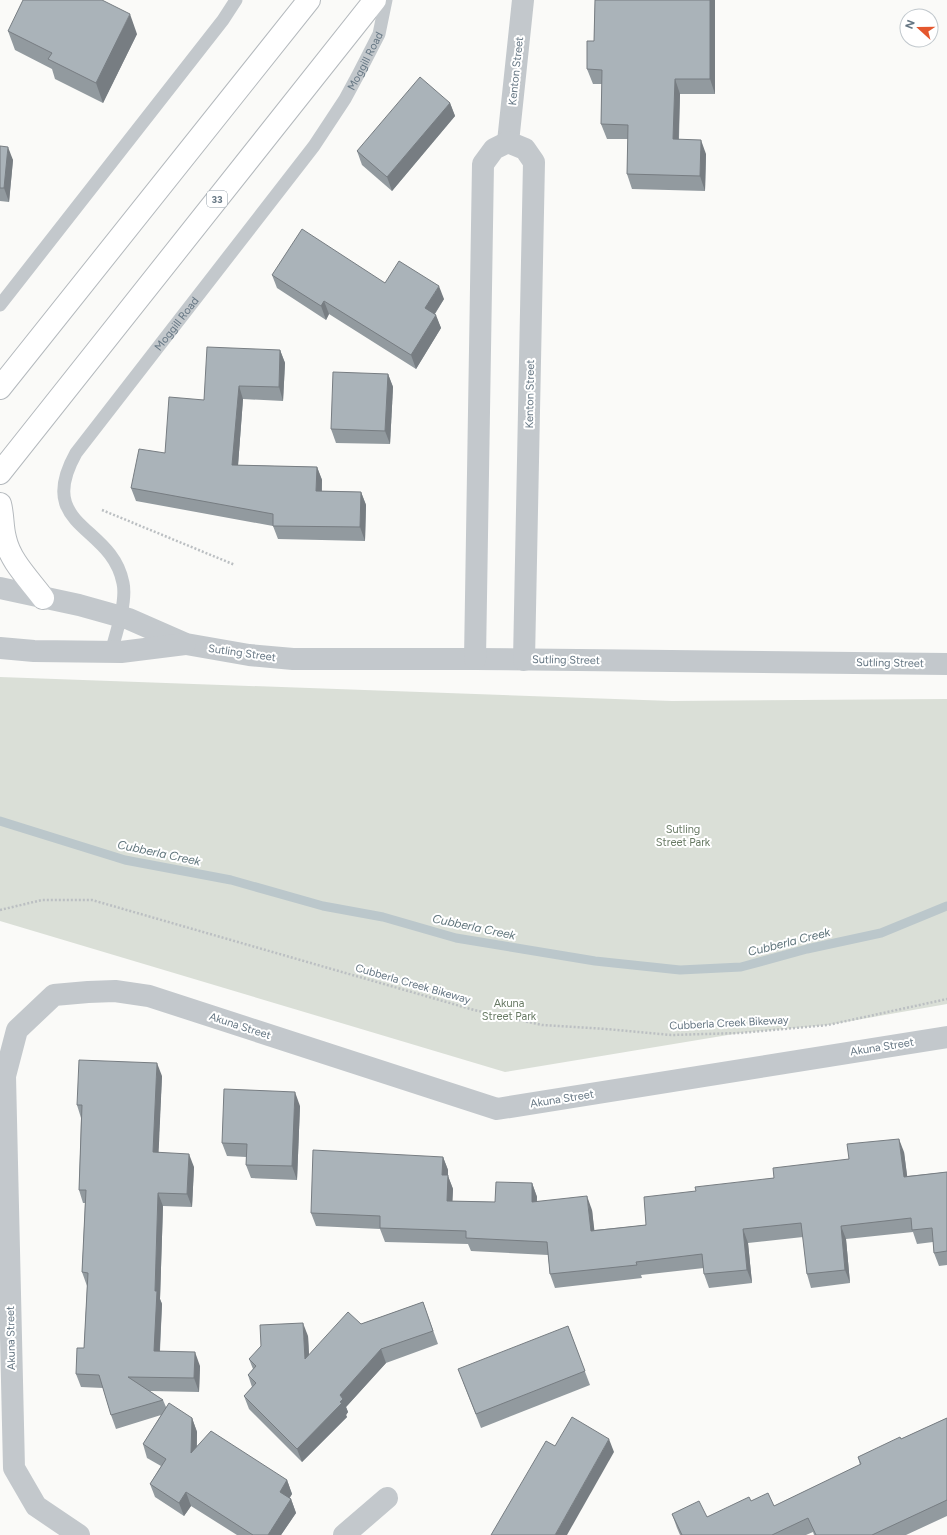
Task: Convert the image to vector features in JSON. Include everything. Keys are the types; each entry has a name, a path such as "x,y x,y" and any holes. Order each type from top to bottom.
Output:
{"main road":[{"path":"0,388 309,0"},
{"name":"Moggill Road","path":"0,473 375,0"},
{"path":"0,504 2,512 2,526 9,552 43,598"}],"street":[{"name":"Kenton Street","path":"523,0 508,142 525,149 534,162 524,660"},
{"path":"475,659 483,164 494,149 508,142"},
{"name":"Sutling Street","path":"0,588 129,619 186,644 249,655 293,659 475,659 947,664"},
{"name":"Sutling Street","path":"0,648 34,651 111,652 186,644"},
{"name":"Akuna Street","path":"80,1535 36,1506 14,1468 5,1076 17,1030 54,995 115,991 149,996 497,1109 947,1037"},
{"path":"344,1535 387,1498"}],"lane":[{"path":"0,305 223,20 236,0"},
{"name":"Moggill Road","path":"111,652 120,617 124,593 124,582 108,550 77,521 66,505 63,493 64,479 69,466 81,447 314,146 344,99 379,34 386,0"}],"path":[{"path":"102,510 236,565"},
{"name":"Cubberla Creek Bikeway","path":"0,910 42,900 92,900 474,1010 542,1025 671,1035 740,1033 828,1025 947,999"}],"green space":[{"name":"Sutling Street Park","path":"0,677 672,701 947,699 947,1004 828,1025 740,1033 505,1072 0,921"}],"building":[{"path":"23,0 102,0 130,14 96,83 48,59 52,53 8,31"},
{"path":"595,0 710,0 710,79 675,79 673,139 701,140 700,176 627,174 628,125 601,124 602,70 587,69 587,41 594,41"},
{"path":"420,77 450,103 387,177 357,151"},
{"path":"0,146 8,147 4,188 0,188"},
{"path":"302,229 385,283 399,261 439,286 425,308 436,315 411,355 324,301 321,306 272,275"},
{"path":"207,347 280,350 279,387 239,386 232,465 317,467 316,491 361,492 360,527 273,526 273,514 131,488 139,449 165,453 169,397 204,400"},
{"path":"333,372 388,374 385,431 331,429"},
{"path":"79,1060 157,1063 153,1152 189,1154 187,1194 158,1193 155,1291 157,1291 154,1351 195,1352 194,1378 128,1377 163,1400 111,1415 99,1375 76,1374 77,1348 84,1348 88,1273 82,1272 86,1190 79,1190 82,1105 77,1105"},
{"path":"224,1089 295,1092 292,1166 246,1165 247,1144 222,1143"},
{"path":"899,1139 904,1177 947,1172 947,1251 934,1253 932,1228 912,1230 911,1218 841,1226 845,1270 807,1274 801,1223 743,1229 747,1270 704,1274 702,1254 636,1262 637,1265 550,1274 547,1242 466,1238 466,1231 380,1228 380,1216 311,1213 313,1150 443,1157 442,1175 448,1175 447,1201 495,1202 496,1182 532,1183 532,1202 587,1196 591,1231 646,1225 644,1197 696,1191 695,1187 774,1178 773,1168 849,1159 847,1144"},
{"path":"423,1302 433,1331 381,1349 340,1395 343,1399 340,1402 342,1403 297,1449 244,1396 256,1383 248,1375 256,1366 249,1359 261,1346 260,1325 303,1323 305,1359 348,1312 361,1324"},
{"path":"568,1326 585,1371 476,1414 458,1369"},
{"path":"169,1403 192,1418 191,1453 211,1431 287,1480 280,1492 291,1499 268,1535 253,1535 186,1492 179,1503 150,1484 166,1459 143,1444"},
{"path":"572,1417 609,1439 555,1535 491,1535 546,1441 555,1446"},
{"path":"947,1418 947,1500 872,1535 816,1535 808,1518 772,1535 682,1535 672,1514 699,1501 707,1517 749,1497 751,1501 768,1493 774,1506 861,1464 858,1457 900,1437 901,1439"}],"waterway":[{"name":"Cubberla Creek","path":"0,821 125,860 231,880 323,906 383,917 456,938 595,961 680,970 741,967 807,949 881,933 947,906"}],"park label":[{"name":"Akuna Street Park","path":"509,1009"}]}
